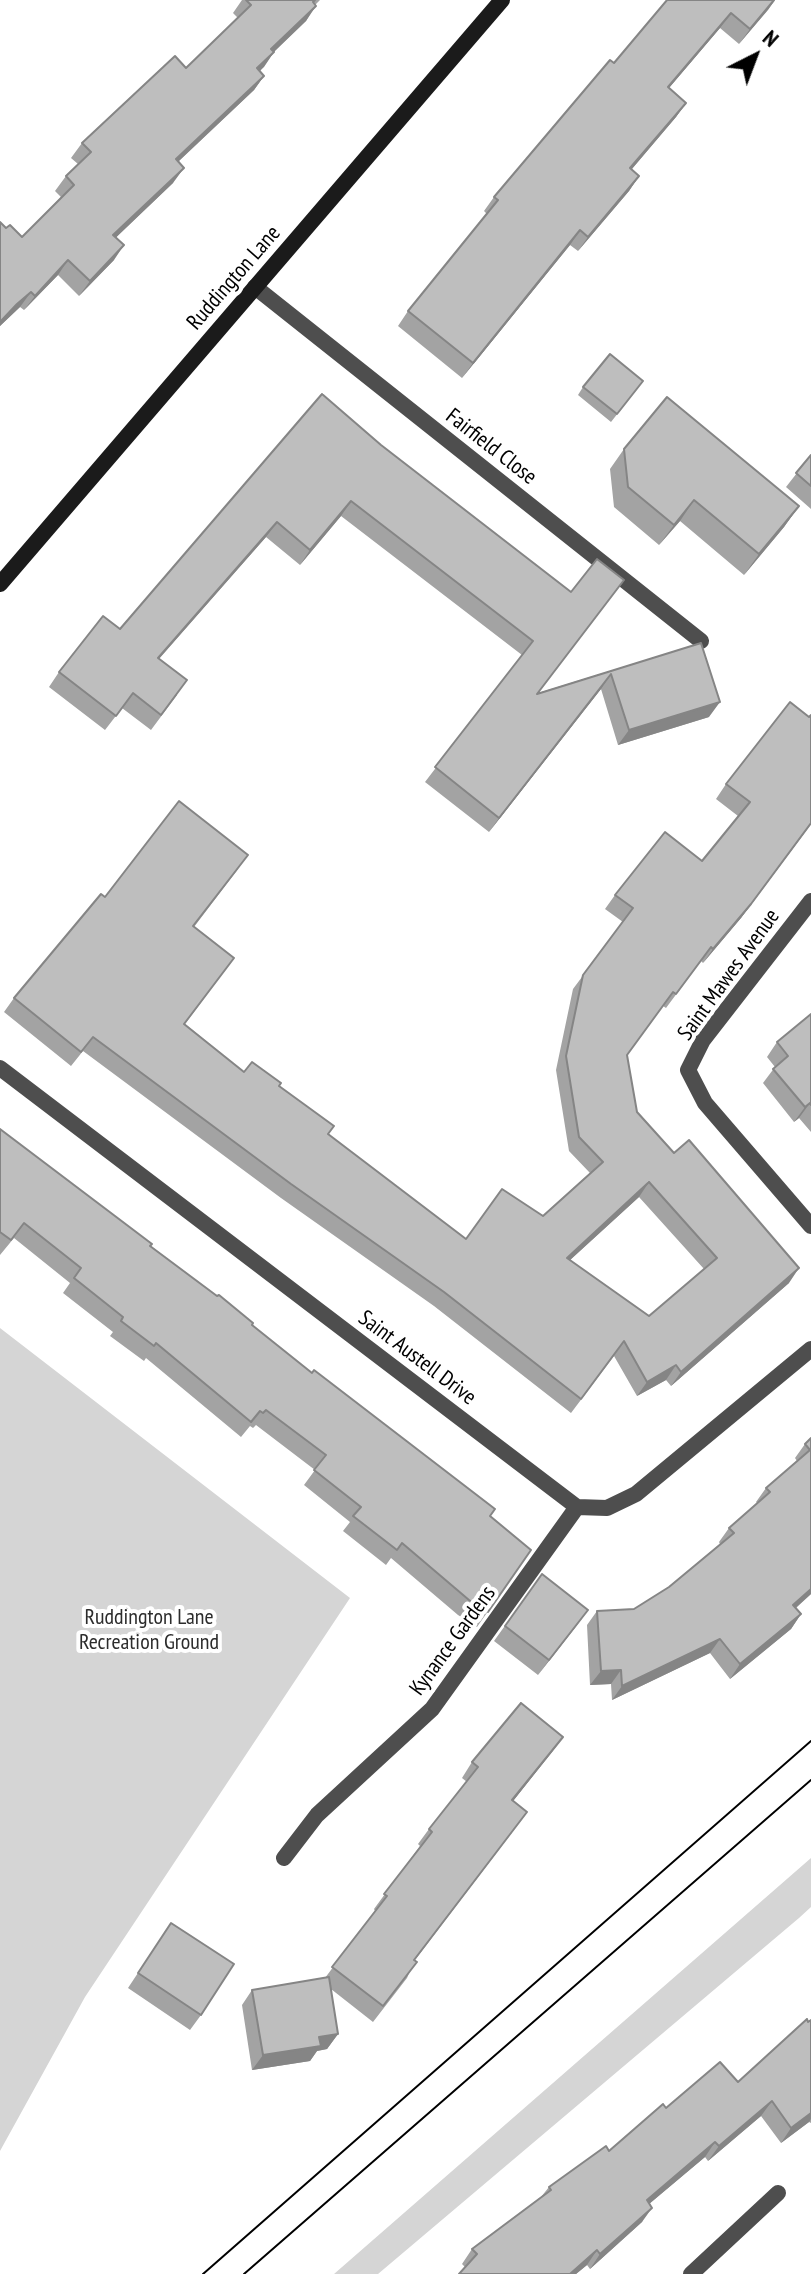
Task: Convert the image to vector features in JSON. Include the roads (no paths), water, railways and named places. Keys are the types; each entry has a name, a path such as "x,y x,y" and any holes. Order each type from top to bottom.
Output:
{"main road":[{"name":"Ruddington Lane","path":"0,584 502,0"}],"street":[{"name":"Fairfield Close","path":"255,287 701,641"},
{"name":"Saint Mawes Avenue","path":"811,901 703,1040 688,1070 705,1103 811,1226"},
{"name":"Saint Austell Drive","path":"0,1068 577,1507"},
{"path":"577,1507 607,1508 636,1494 811,1349"},
{"name":"Kynance Gardens","path":"284,1858 317,1815 432,1709 577,1507"},
{"path":"691,2274 778,2193"}],"tram line":[{"path":"203,2274 811,1741"},
{"path":"244,2274 811,1780"}],"park label":[{"name":"Ruddington Lane Recreation Ground","path":"149,1630"}]}
